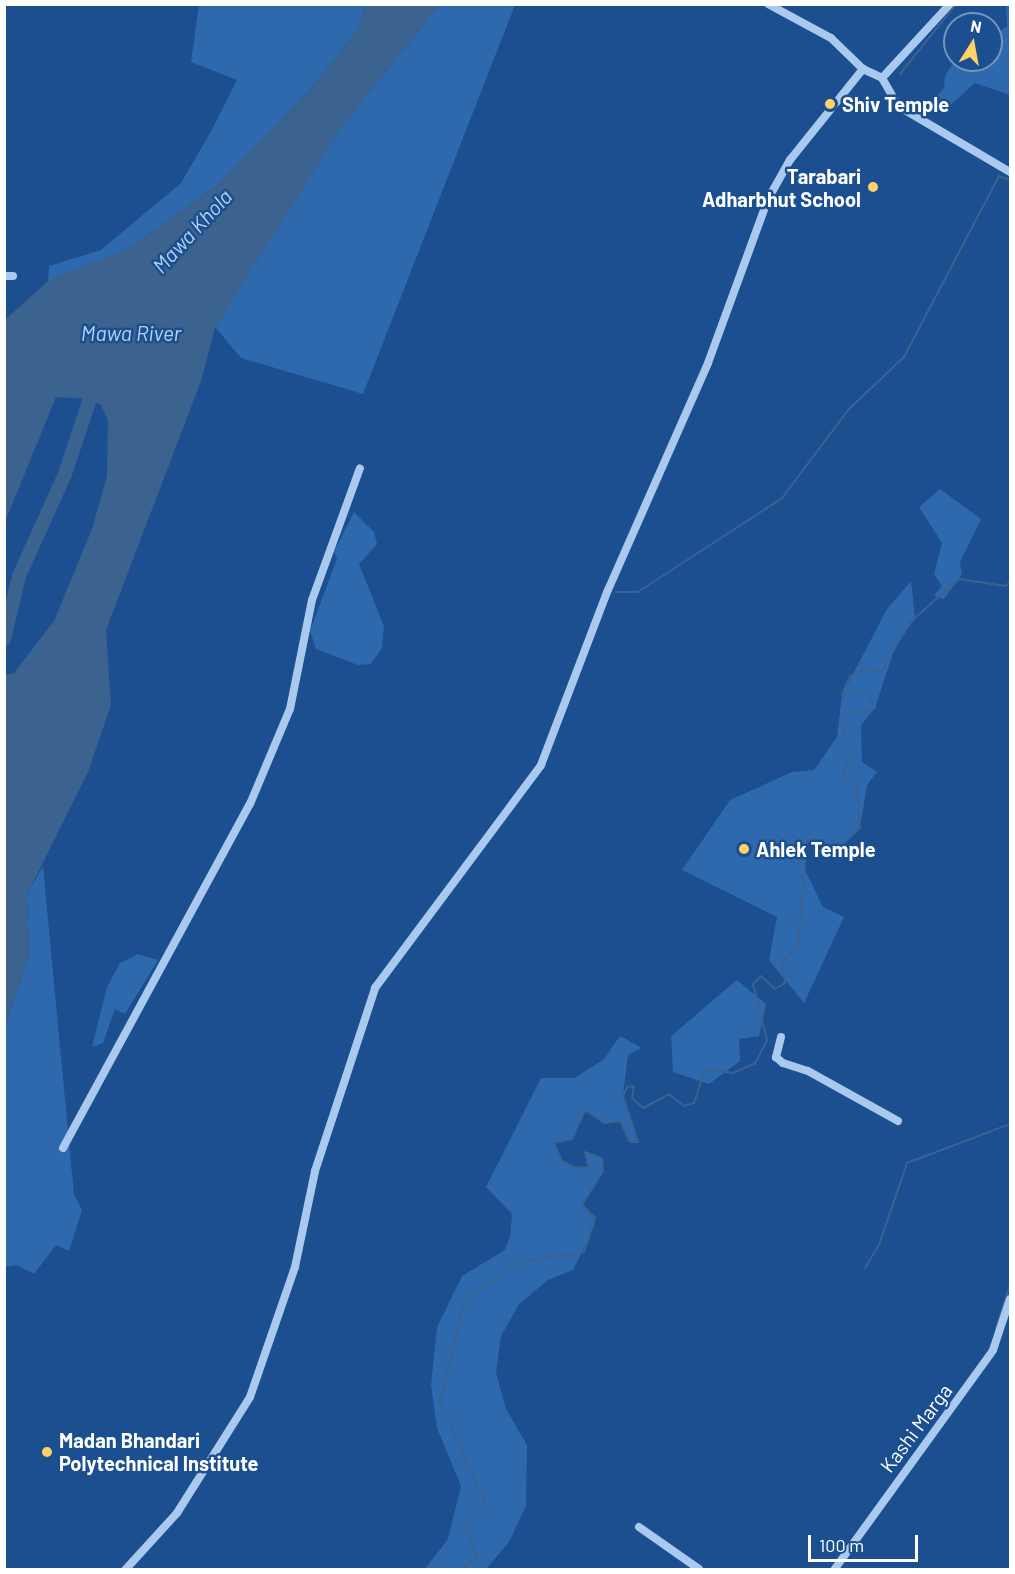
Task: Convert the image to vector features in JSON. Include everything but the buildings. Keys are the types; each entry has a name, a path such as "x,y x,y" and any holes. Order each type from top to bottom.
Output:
{"street":[{"path":"768,4 831,38 863,69 882,78 898,106 1011,172"},
{"path":"882,78 950,4"},
{"path":"125,1569 177,1513 250,1397 295,1267 315,1171 375,988 542,765 629,540 708,363 768,199 790,160 863,69"},
{"path":"63,1149 250,804 290,709 312,600 360,468"},
{"path":"782,1037 776,1057 783,1063 808,1071 898,1121"},
{"name":"Kashi Marga","path":"834,1569 993,1350 1011,1299"},
{"path":"639,1527 699,1569"}],"shaded area":[{"path":"199,5 365,5 359,29 307,93 216,186 126,250 48,281 49,266 101,250 181,183 210,133 237,80 191,62"},
{"path":"439,5 515,5 363,394 241,358 215,327 342,126"},
{"path":"1010,5 1010,95 975,83 943,112 933,100 944,88 948,72 1003,72 1003,29 1007,26 1006,6"},
{"path":"940,489 981,519 960,562 962,574 944,599 934,596 942,586 934,574 942,543 919,507"},
{"path":"354,512 374,532 377,544 359,564 384,626 382,648 371,664 358,665 316,649 310,631 337,559 334,552"},
{"path":"911,581 915,618 894,650 875,708 861,725 862,762 877,772 867,785 860,828 839,848 807,842 805,870 823,907 844,917 804,1003 769,960 777,917 682,870 730,800 792,772 814,770 837,737 842,695 887,609"},
{"path":"43,866 74,1195 82,1210 69,1251 56,1245 34,1274 16,1265 5,1267 5,1026 29,956 27,895"},
{"path":"138,954 158,960 125,1014 115,1009 103,1043 92,1047 107,987 120,963"},
{"path":"737,980 766,1004 759,1036 739,1039 740,1061 709,1084 673,1072 671,1036"},
{"path":"620,1036 642,1048 628,1055 623,1096 638,1142 630,1142 620,1121 604,1123 586,1111 572,1139 554,1143 562,1160 573,1167 588,1168 585,1152 602,1158 603,1171 582,1204 595,1218 594,1227 573,1270 548,1280 519,1304 501,1336 496,1373 506,1409 527,1445 526,1506 509,1542 486,1569 425,1569 448,1539 461,1486 437,1428 431,1385 437,1327 462,1276 505,1250 510,1236 512,1214 486,1187 541,1078 575,1078 604,1059"}],"water":[{"name":"Mawa River","path":"365,5 439,5 342,126 215,328 201,381 106,630 111,705 88,772 27,895 29,956 5,1026 5,675 14,673 54,621 92,529 107,476 108,420 101,405 88,399 56,397 5,522 5,320 48,281 126,250 216,186 307,93 359,29"}],"waterway":[{"path":"900,74 956,4"},
{"path":"616,592 638,592 782,498 848,410 904,357 999,176 1010,180"},
{"name":"Mawa Khola","path":"4,639 19,576 65,474 95,384"},
{"path":"462,1570 478,1556 464,1527 484,1502 440,1401 465,1299 524,1261 584,1252 595,1218 582,1205 603,1171 602,1158 585,1152 589,1168 574,1167 562,1161 554,1143 572,1139 585,1110 604,1123 620,1121 630,1142 638,1142 623,1096 627,1087 634,1086 632,1098 643,1108 669,1094 684,1106 694,1103 705,1069 733,1073 755,1063 767,1040 753,984 761,976 775,989 785,983 783,963 798,944 807,841 839,848 860,828 857,786 844,774 854,746 844,732 847,716 875,708 866,692 842,695 850,676 865,669 882,672 908,624 959,579 1005,586 1010,582"},
{"path":"865,1268 879,1245 907,1163 1010,1124"},
{"path":"996,1328 1010,1285"}],"place":[{"name":"Shiv Temple","path":"830,104"},
{"name":"Tarabari Adharbhut School","path":"873,187"},
{"name":"Ahlek Temple","path":"744,849"},
{"name":"Madan Bhandari Polytechnical Institute","path":"47,1452"}]}
